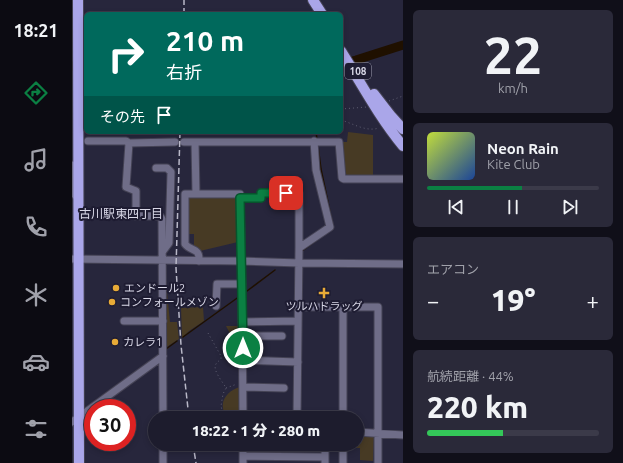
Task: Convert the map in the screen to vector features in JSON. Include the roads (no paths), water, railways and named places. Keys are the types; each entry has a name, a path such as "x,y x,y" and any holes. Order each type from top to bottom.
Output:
{"highway":[{"path":"78,0 76,22 78,199 75,260 75,420 79,463"},
{"path":"313,0 321,12"},
{"name":"108","path":"343,47 375,101 389,113 403,129"},
{"path":"343,54 375,101 386,123 403,146"},
{"path":"389,113 403,123"}],"street":[{"path":"88,141 176,142"},
{"path":"299,248 330,227 316,170 316,141"},
{"path":"130,142 126,187 136,191 136,216 160,216 162,218 163,411"},
{"path":"184,142 339,142 342,178 403,179"},
{"path":"195,142 196,194"},
{"path":"72,165 74,194 78,199"},
{"path":"156,168 167,168 171,172 169,243 163,252"},
{"path":"240,198 261,198 261,193 298,193 299,263 297,411"},
{"path":"199,261 197,252 188,248 186,244 185,194 240,194 243,411"},
{"path":"75,260 403,264"},
{"path":"216,306 217,284 242,290"},
{"path":"343,307 343,411"},
{"path":"298,308 378,307 378,463"},
{"path":"124,321 163,321"},
{"path":"242,322 298,321"},
{"path":"242,336 282,336"},
{"path":"75,420 163,351"},
{"path":"243,360 298,362"},
{"path":"243,384 284,388"},
{"path":"364,432 403,434"},
{"path":"163,451 163,463"},
{"path":"343,451 343,463"},
{"path":"243,460 326,460"}],"waterway":[{"path":"343,63 403,45"},
{"path":"72,66 84,67"},
{"path":"316,134 317,139"},
{"path":"318,146 321,169 333,226"},
{"path":"302,251 317,240"},
{"path":"247,291 275,270"},
{"path":"183,337 240,296"},
{"path":"166,349 177,341"},
{"path":"98,399 160,354"}],"railway":[{"path":"184,0 184,12"},
{"path":"180,134 176,268 181,345 188,411"},
{"path":"194,451 196,463"}],"place":[{"name":"エンドール2","path":"116,288"},
{"name":"ツルハドラッグ","path":"324,293"},
{"name":"コンフォールメゾン","path":"112,302"},
{"name":"カレラ1","path":"115,342"}],"district":[{"name":"古川駅東四丁目","path":"121,214"}]}
